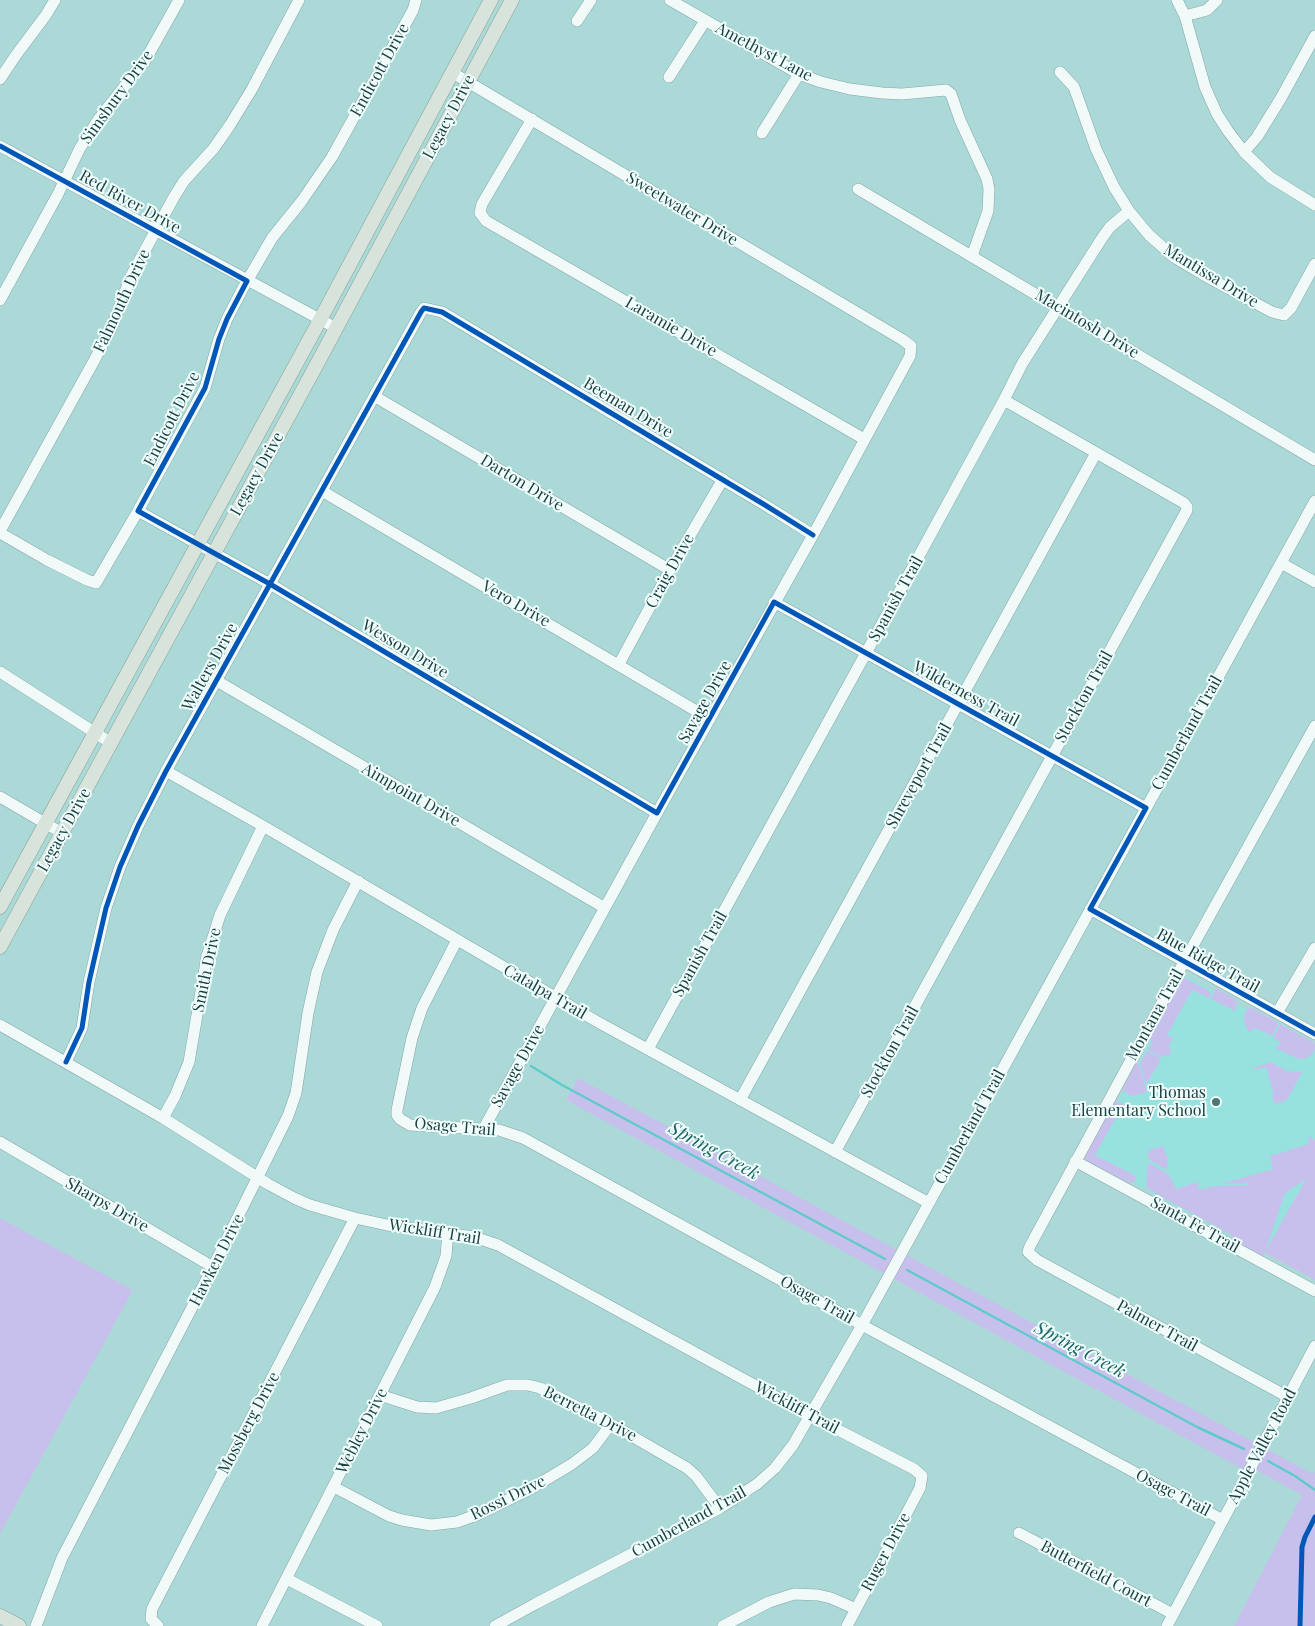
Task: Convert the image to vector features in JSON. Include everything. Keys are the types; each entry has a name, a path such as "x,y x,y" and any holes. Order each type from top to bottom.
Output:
{"main road":[{"name":"Legacy Drive","path":"0,907 492,0"},
{"name":"Legacy Drive","path":"0,947 512,0"},
{"path":"0,1616 19,1626"}],"street":[{"path":"0,79 55,0"},
{"name":"Simsbury Drive","path":"0,300 80,148 98,120 146,59 179,0"},
{"name":"Falmouth Drive","path":"0,532 108,333 131,276 174,197 184,181 214,148 230,125 252,89 299,0"},
{"name":"Endicott Drive","path":"0,532 47,560 96,583 138,511 205,388 227,319 272,238 301,202 332,157 413,10 416,0"},
{"path":"577,21 591,0"},
{"name":"Amethyst Lane","path":"670,0 799,74 836,86 867,91 902,94 946,90 951,94 989,190 988,211 972,256"},
{"path":"1177,0 1185,16 1210,101 1228,131 1244,152 1270,177 1315,205"},
{"path":"1185,16 1207,10 1217,0"},
{"path":"669,78 705,21"},
{"path":"1244,152 1257,137 1281,98 1315,36"},
{"name":"Mantissa Drive","path":"1060,72 1070,80 1074,87 1103,166 1114,187 1129,211 1149,235 1174,256 1209,278 1272,312 1284,315 1291,308 1315,264"},
{"name":"Sweetwater Drive","path":"453,73 903,340 910,346"},
{"path":"762,133 799,74"},
{"name":"Laramie Drive","path":"532,119 482,204 480,213 486,221 864,440"},
{"name":"Red River Drive","path":"0,146 336,328"},
{"name":"Macintosh Drive","path":"858,189 1315,460"},
{"name":"Spanish Trail","path":"648,1049 866,653 1022,364 1102,238 1110,227 1129,211"},
{"name":"Walters Drive","path":"66,1062 82,1028 97,944 114,884 138,826 166,772 421,312 424,308 428,308"},
{"name":"Beeman Drive","path":"428,308 442,312 813,534"},
{"name":"Savage Drive","path":"484,1128 910,356 910,346"},
{"name":"Darton Drive","path":"374,396 670,570"},
{"name":"Stockton Trail","path":"835,1152 1186,514 1187,507 1184,503 1004,400"},
{"name":"Shreveport Trail","path":"740,1100 1096,453"},
{"name":"Craig Drive","path":"619,664 670,570 723,479"},
{"name":"Vero Drive","path":"322,491 710,719"},
{"name":"Cumberland Trail","path":"495,1626 720,1508 748,1491 775,1468 793,1445 862,1325 1315,501"},
{"name":"Wesson Drive","path":"138,511 270,584 657,813"},
{"path":"1281,563 1315,582"},
{"name":"Wilderness Trail","path":"774,602 1146,808"},
{"path":"0,672 111,743"},
{"name":"Aimpoint Drive","path":"217,681 605,908"},
{"name":"Montana Trail","path":"1028,1252 1075,1161 1315,726"},
{"name":"Catalpa Trail","path":"166,772 358,881 556,998 929,1203"},
{"path":"0,798 62,834"},
{"name":"Smith Drive","path":"163,1118 181,1083 189,1062 207,956 220,915 263,826"},
{"name":"Hawken Drive","path":"36,1626 62,1558 259,1178 293,1106 308,1013 317,972 334,930 358,881"},
{"name":"Blue Ridge Trail","path":"1090,910 1315,1034"},
{"name":"Osage Trail","path":"456,940 422,1008 412,1038 397,1110 397,1115 400,1119 410,1124 499,1130 523,1138 862,1325 1223,1520"},
{"path":"1277,1013 1315,948"},
{"name":"Wickliff Trail","path":"0,1025 163,1118 294,1198 310,1205 355,1218 387,1225 448,1232 474,1237 498,1245 810,1416 914,1469 922,1476"},
{"name":"Sharps Drive","path":"0,1142 213,1267"},
{"name":"Santa Fe Trail","path":"1075,1161 1315,1291"},
{"name":"Mossberg Drive","path":"158,1626 151,1619 152,1609 355,1218"},
{"name":"Webley Drive","path":"262,1626 436,1285 446,1256 448,1232"},
{"name":"Palmer Trail","path":"1028,1252 1037,1260 1288,1397"},
{"name":"Apple Valley Road","path":"1166,1626 1315,1346"},
{"name":"Berretta Drive","path":"380,1395 417,1407 436,1408 507,1385 528,1385 552,1392 687,1468 696,1476 720,1508"},
{"name":"Rossi Drive","path":"334,1486 389,1516 402,1520 431,1525 457,1522 479,1514 532,1488 572,1464 593,1448 611,1424"},
{"name":"Ruger Drive","path":"847,1626 920,1488 922,1476"},
{"name":"Butterfield Court","path":"1019,1533 1173,1614"},
{"path":"287,1578 378,1626"},
{"path":"723,1626 769,1602 794,1594 825,1597 856,1609"}],"shaded area":[{"name":"Thomas Elementary School","path":"1186,976 1315,1046 1315,1163 1264,1253 1087,1158"},
{"path":"1183,977 1209,991 1211,995 1209,998 1192,990 1167,1035 1173,1038 1169,1046 1171,1054 1161,1057 1148,1050 1153,1042 1149,1040"},
{"path":"1216,988 1234,998 1237,1004 1235,1011 1211,999"},
{"path":"1248,1008 1254,1009 1279,1023 1272,1036 1255,1028 1249,1032 1244,1022 1245,1012"},
{"path":"1280,1024 1313,1042 1315,1045 1314,1052 1307,1058 1299,1059 1275,1048 1281,1043 1273,1038"},
{"path":"1147,1051 1161,1059 1146,1085 1140,1064"},
{"path":"1271,1062 1287,1071 1302,1072 1287,1100 1275,1104 1266,1067 1255,1070 1254,1068"},
{"path":"1136,1063 1139,1065 1147,1092 1132,1096 1122,1090"},
{"path":"578,1078 1313,1474 1315,1471 1315,1626 1234,1626 1302,1495 1246,1465 1245,1468 1241,1468 1231,1463 566,1100"},
{"path":"1114,1102 1120,1102 1130,1109 1122,1106 1095,1155 1134,1175 1136,1181 1131,1183 1087,1161 1085,1158"},
{"path":"1308,1136 1315,1140 1315,1280 1265,1253 1263,1256 1237,1242 1230,1234 1146,1188 1148,1163 1169,1175 1176,1189 1197,1182 1199,1190 1214,1186 1248,1185 1248,1183 1221,1184 1273,1169 1270,1156 1309,1144","holes":["1306,1179 1265,1252 1285,1193"]},
{"path":"1163,1146 1168,1161 1167,1170 1148,1159 1149,1150"},
{"path":"0,1218 133,1290 0,1534"}],"waterway":[{"name":"Spring Creek","path":"531,1066 562,1085 885,1259"},
{"name":"Spring Creek","path":"907,1270 1197,1427 1244,1449"},
{"name":"Spring Creek","path":"1268,1461 1315,1490"}],"cycle path":[{"path":"0,146 247,281 219,339 205,388 138,511 270,584 657,813 774,602 1146,808 1090,909 1315,1034"},
{"path":"66,1062 82,1028 89,982 106,908 120,867 138,826 166,771 424,308 442,312 813,535"},
{"path":"1300,1626 1302,1547 1315,1517"}],"place":[{"name":"Thomas Elementary School","path":"1216,1102"}]}
